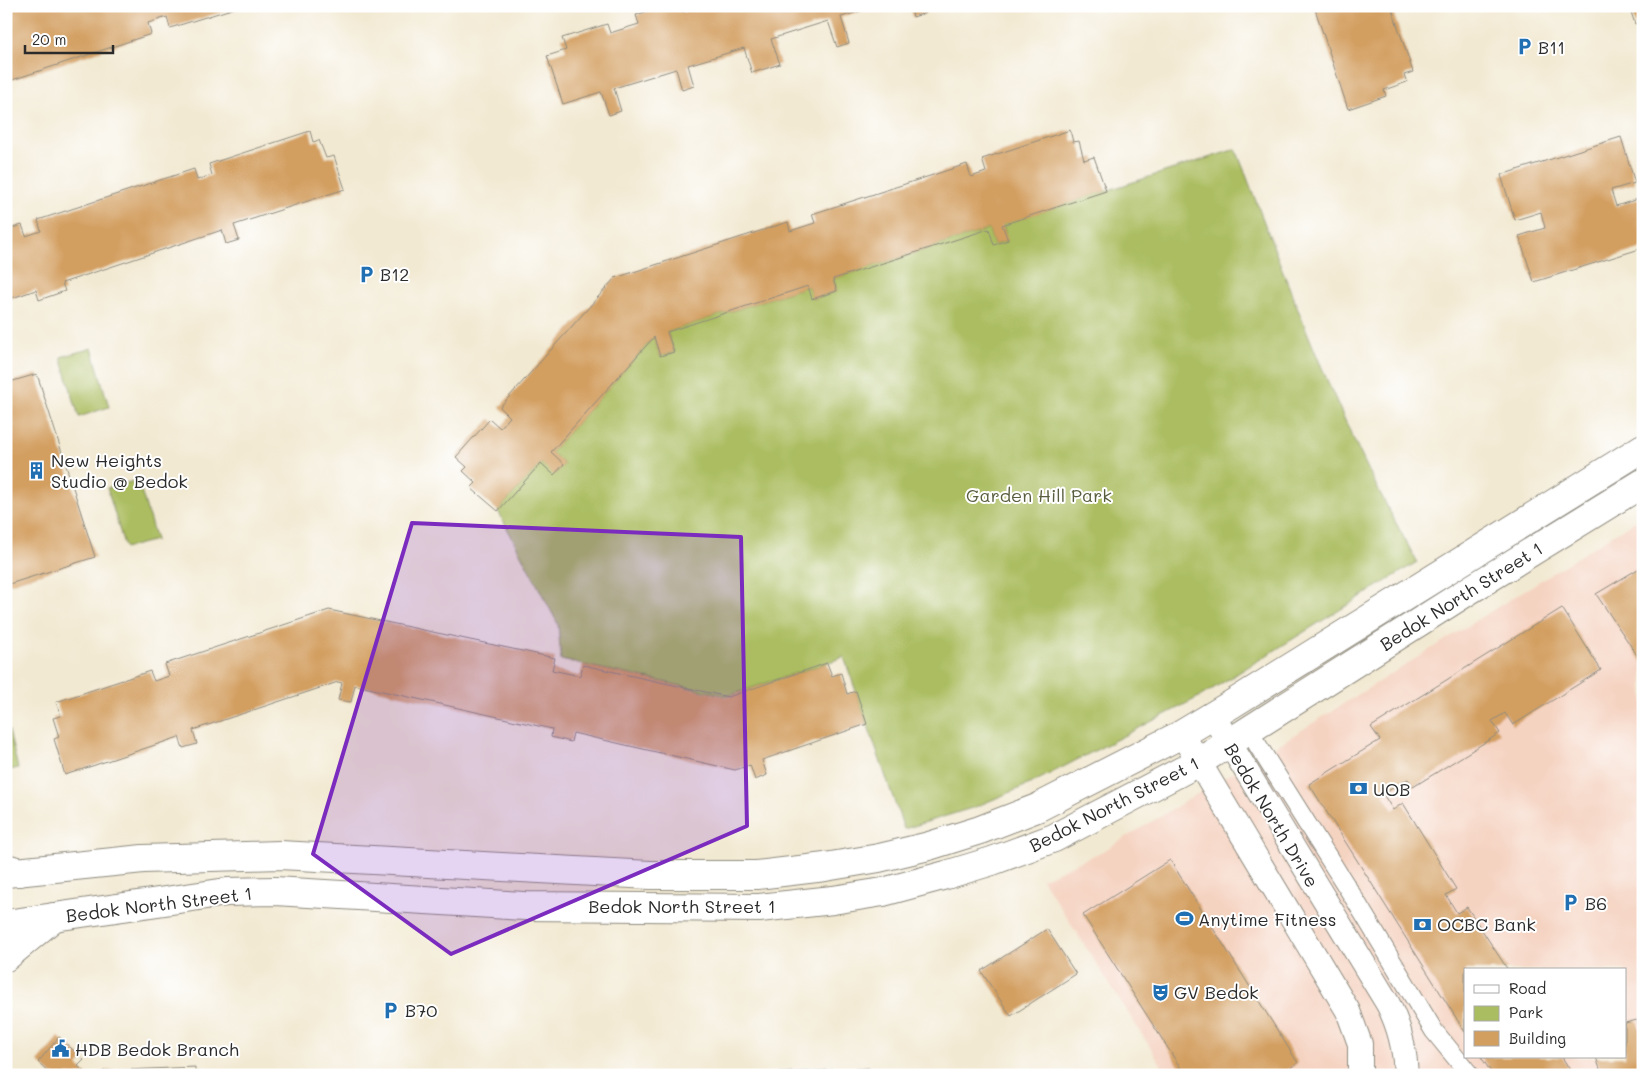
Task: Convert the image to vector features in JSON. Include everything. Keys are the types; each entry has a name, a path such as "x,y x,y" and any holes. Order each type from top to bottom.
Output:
{"street":[{"name":"Bedok North Street 1","path":"11,871 143,859 280,855 650,875 767,874 879,858 929,846 980,830 1037,808 1182,734 1643,448"},
{"name":"Bedok North Street 1","path":"6,924 227,892 275,891 524,906 759,908 833,900 883,892 1010,855 1054,838 1199,762 1468,591 1643,483"},
{"name":"Bedok North Drive","path":"1213,716 1388,1004 1397,1023 1403,1043 1406,1075"},
{"name":"Bedok North Drive","path":"1182,734 1348,1011 1360,1044 1360,1075"},
{"path":"1257,744 1357,903 1434,1031 1470,1075"},
{"path":"6,957 54,917"}],"highlighted area":[{"path":"412,523 741,537 747,826 451,954 313,854"}],"shaded area":[{"path":"1643,516 1643,1075 1168,1075 1042,879 1105,850 1281,743"}],"green space":[{"name":"Garden Hill Park","path":"1236,149 1330,388 1372,477 1417,562 1201,696 1030,784 975,807 904,829 844,657 728,696 561,660 558,624 498,511 541,463 555,474 564,464 551,452 654,337 660,356 674,352 667,332 808,286 813,299 837,291 833,279 989,229 994,245 1007,241 1003,224"},
{"path":"92,348 109,407 79,417 61,357"},
{"path":"138,480 156,540 125,548 107,488"},
{"path":"6,719 18,768 6,771"}],"building":[{"path":"13,6 238,7 170,28 167,17 148,23 151,34 6,82 6,8"},
{"path":"663,6 681,6 683,12 701,6 874,7 841,17 849,43 837,47 828,21 771,39 780,64 752,73 744,48 688,65 694,86 682,90 676,69 614,88 621,111 609,115 601,92 563,104 547,56 566,50 562,38 607,24 610,33 639,24 636,15"},
{"path":"910,6 924,6 926,13 913,17"},
{"path":"1314,6 1391,6 1413,72 1404,75 1407,82 1384,90 1386,96 1348,109"},
{"path":"1629,6 1643,6 1643,21 1635,24"},
{"path":"1070,130 1073,142 1079,141 1084,160 1094,157 1106,191 1002,225 1008,240 994,245 989,229 833,279 837,291 812,299 808,286 667,332 674,352 660,356 654,337 551,452 564,464 554,475 541,463 498,511 471,488 476,483 463,471 467,467 456,457 490,419 500,428 510,417 500,407 615,278 788,222 790,231 815,223 812,214 967,164 971,177 986,172 982,159"},
{"path":"310,131 313,142 319,140 326,158 334,156 345,189 234,225 239,240 226,244 222,230 62,283 65,291 39,300 36,290 6,300 6,230 22,225 26,236 41,231 38,220 194,169 197,180 212,175 209,164"},
{"path":"1621,137 1635,183 1611,190 1616,206 1641,198 1643,203 1643,248 1534,282 1519,236 1545,228 1541,212 1515,220 1501,175"},
{"name":"New Heights Studio @ Bedok","path":"37,374 95,557 6,585 6,383"},
{"path":"1643,566 1643,664 1596,594"},
{"path":"1562,608 1601,670 1513,725 1505,713 1492,721 1500,733 1413,787 1408,779 1383,794 1393,810 1403,803 1456,889 1446,895 1457,913 1467,907 1507,968 1464,968 1464,1030 1309,784 1380,740 1371,727"},
{"path":"329,610 555,658 552,670 580,676 583,665 728,697 827,663 832,676 841,673 847,694 856,691 867,724 762,760 767,775 755,780 750,765 735,770 573,733 571,742 551,737 552,729 355,685 351,702 338,700 342,683 338,682 193,730 197,744 183,748 179,737 65,775 54,739 59,737 53,718 61,716 56,702 150,671 154,681 169,676 165,664"},
{"path":"1170,860 1298,1063 1279,1075 1185,1075 1083,915"},
{"path":"1047,929 1076,974 1011,1016 981,971"},
{"path":"1637,1020 1641,1033 1643,1033 1643,1075 1602,1075 1596,1058 1626,1058 1626,1023"},
{"name":"HDB Bedok Branch","path":"59,1037 84,1060 78,1066 87,1075 52,1075 38,1062"},
{"path":"1482,1058 1563,1058 1573,1075 1493,1075"},
{"name":"HDB Bedok Branch","path":"195,1067 195,1075 101,1075 104,1071"},
{"path":"869,1068 869,1075 777,1075 777,1073"}],"place":[{"name":"B11","path":"1524,47"},
{"name":"B12","path":"366,274"},
{"name":"New Heights Studio @ Bedok","path":"37,470"},
{"name":"UOB","path":"1359,789"},
{"name":"B6","path":"1571,903"},
{"name":"Anytime Fitness","path":"1184,919"},
{"name":"OCBC Bank","path":"1423,924"},
{"name":"GV Bedok","path":"1160,992"},
{"name":"B70","path":"391,1010"},
{"name":"HDB Bedok Branch","path":"61,1049"}]}
